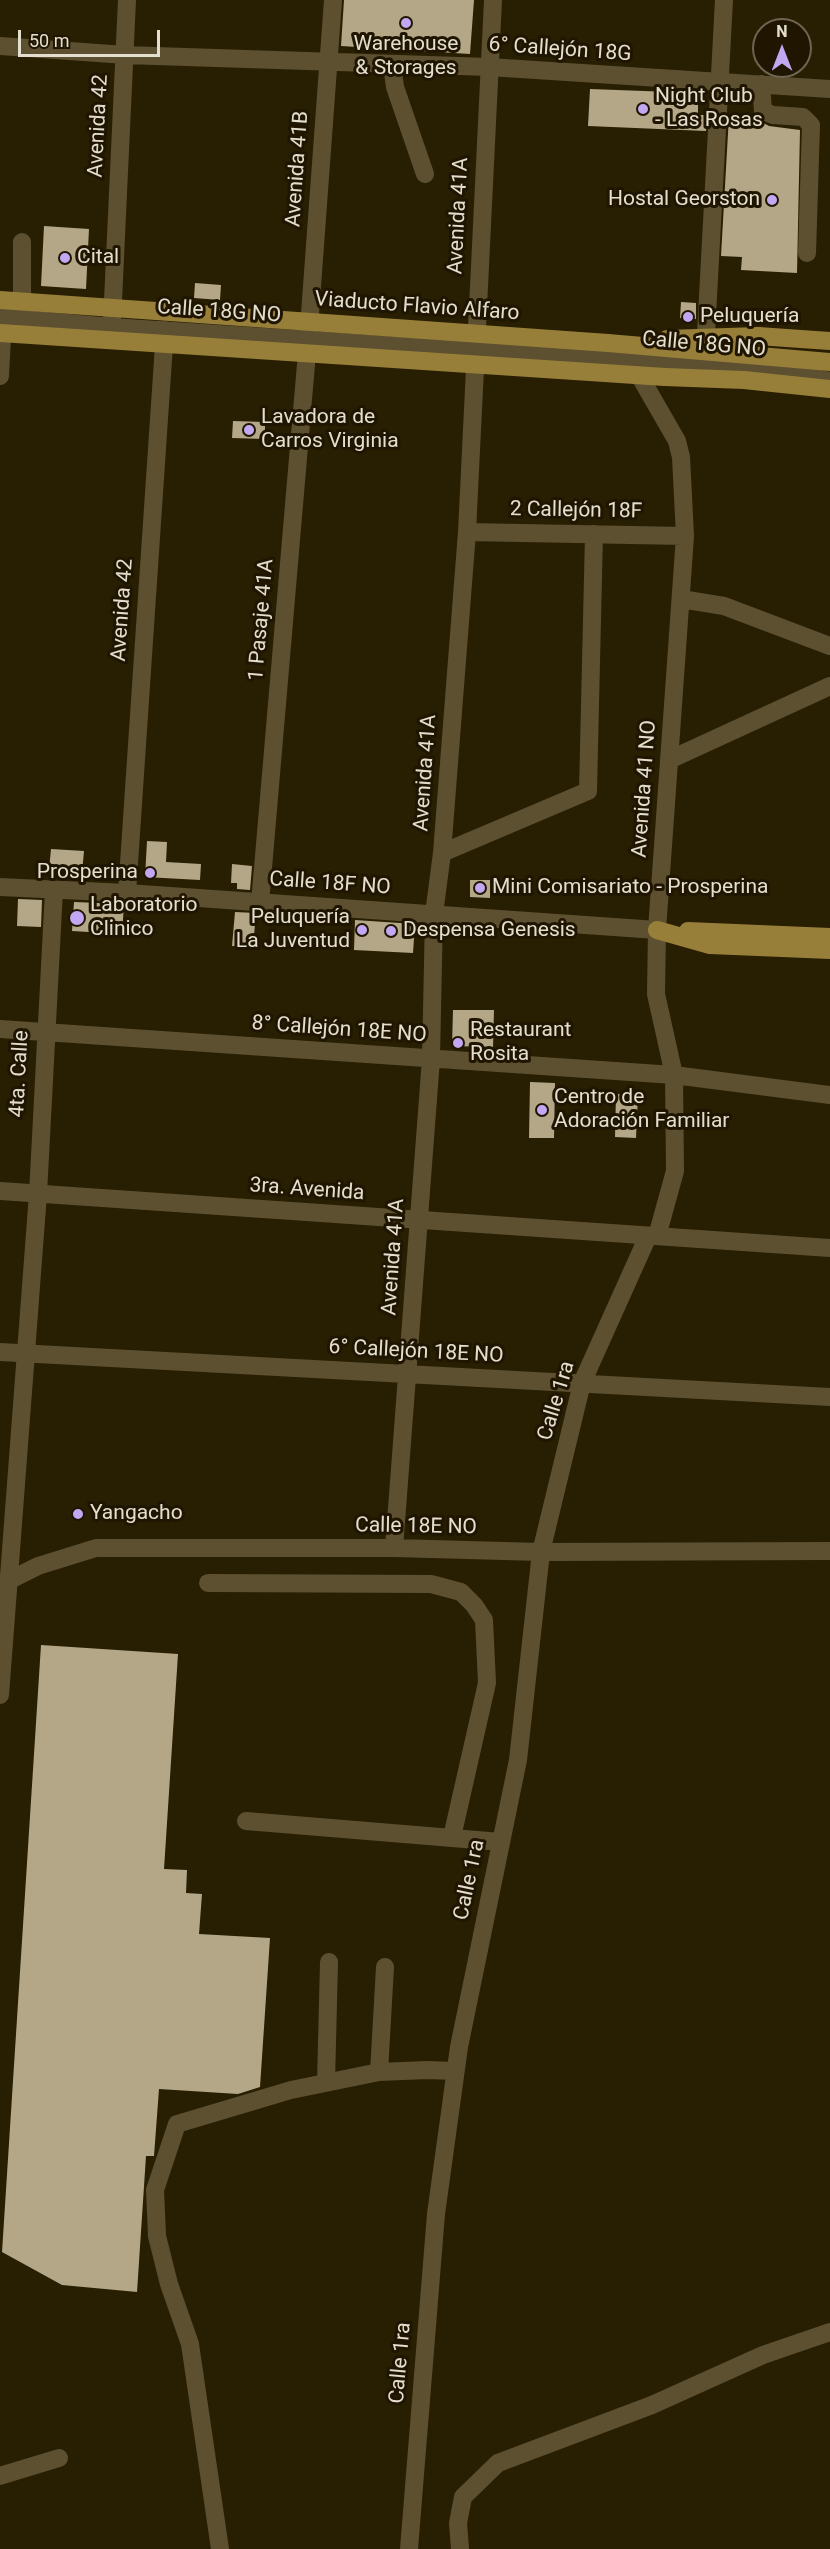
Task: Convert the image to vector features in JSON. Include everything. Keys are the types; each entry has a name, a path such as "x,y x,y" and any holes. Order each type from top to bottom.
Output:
{"main road":[{"name":"Viaducto Flavio Alfaro","path":"1,317 609,343 821,366 830,380"},
{"path":"1,317 665,377 744,380 830,388"},
{"path":"609,343 758,336 830,341"},
{"path":"660,930 830,936"},
{"path":"660,930 710,945 830,950"}],"street":[{"name":"Avenida 42","path":"112,327 127,0"},
{"name":"Avenida 41B","path":"308,341 333,0"},
{"name":"Avenida 41A","path":"394,1548 409,1374 431,1059 434,914 442,853 467,532 474,350 493,0"},
{"path":"705,368 724,0"},
{"name":"6° Callejón 18G","path":"0,46 125,55 489,68 830,89"},
{"path":"392,65 395,87 424,174"},
{"path":"761,84 763,111 774,115 803,117 811,124 807,253"},
{"path":"22,242 22,318"},
{"path":"0,376 1,317"},
{"name":"Calle 18G NO","path":"1,317 112,327 474,350 705,368 821,366"},
{"name":"Avenida 42","path":"127,893 165,330"},
{"name":"1 Pasaje 41A","path":"260,903 308,341"},
{"name":"Avenida 41 NO","path":"631,361 677,441 681,457 685,536 669,760 656,994 674,1075 675,1171 653,1233"},
{"name":"2 Callejón 18F","path":"467,532 685,536"},
{"path":"442,853 588,791 594,534"},
{"path":"681,599 724,606 830,646"},
{"path":"669,760 830,686"},
{"name":"Calle 18F NO","path":"0,887 127,893 660,930"},
{"name":"4ta. Calle","path":"4,1584 38,1194 44,1032 54,890"},
{"name":"8° Callejón 18E NO","path":"0,1029 674,1075 830,1095"},
{"name":"3ra. Avenida","path":"0,1191 420,1220 653,1233 830,1248"},
{"name":"Calle 1ra","path":"409,2549 436,2214 455,2071 518,1760 541,1552 582,1383 653,1233"},
{"name":"6° Callejón 18E NO","path":"0,1352 830,1397"},
{"name":"Calle 18E NO","path":"4,1584 38,1566 96,1548 394,1548 541,1552 830,1551"},
{"path":"207,1583 431,1584 460,1592 474,1605 484,1620 487,1683 452,1836"},
{"path":"0,1695 4,1584"},
{"path":"246,1821 452,1836 501,1842"},
{"path":"326,2083 329,1962"},
{"path":"379,2072 385,1967"},
{"path":"220,2549 190,2344 169,2284 157,2236 155,2190 177,2124 291,2090 379,2072 455,2071"},
{"path":"460,2549 458,2523 463,2497 498,2463 652,2405 763,2355 830,2332"},
{"path":"0,2476 59,2458"}],"building":[{"name":"Warehouse & Storages","path":"344,0 474,0 470,54 341,46"},
{"name":"Night Club - Las Rosas","path":"590,89 698,93 698,115 707,115 706,131 588,126"},
{"path":"729,116 754,118 769,126 800,130 797,273 741,270 742,257 721,256"},
{"name":"Cital","path":"44,226 89,229 86,289 41,286"},
{"path":"195,283 221,285 220,300 194,298"},
{"path":"681,302 696,303 696,319 680,318"},
{"name":"Lavadora de Carros Virginia","path":"233,421 265,422 265,439 232,438"},
{"path":"147,841 167,842 166,862 201,864 200,880 145,877"},
{"path":"51,849 84,851 82,873 49,870"},
{"path":"232,864 252,866 250,890 237,889 237,883 231,883"},
{"name":"Mini Comisariato - Prosperina","path":"470,880 490,880 490,898 470,897"},
{"path":"18,899 42,900 41,927 17,926"},
{"path":"74,902 124,904 122,934 72,931"},
{"path":"235,912 256,913 253,947 232,946"},
{"path":"355,920 415,924 413,953 354,950"},
{"path":"453,1010 494,1010 493,1047 452,1046"},
{"name":"Centro de Adoración Familiar","path":"530,1082 555,1083 554,1138 529,1138"},
{"path":"616,1094 638,1095 636,1138 615,1137"},
{"path":"41,1645 178,1654 164,1869 187,1870 186,1893 202,1894 199,1934 270,1938 260,2087 238,2094 159,2089 154,2156 146,2156 137,2292 62,2285 2,2252"}],"place":[{"name":"Warehouse & Storages","path":"406,23"},
{"name":"Night Club - Las Rosas","path":"643,109"},
{"name":"Hostal Georston","path":"772,200"},
{"name":"Cital","path":"65,258"},
{"name":"Peluquería","path":"688,317"},
{"name":"Lavadora de Carros Virginia","path":"249,430"},
{"name":"Prosperina","path":"150,873"},
{"name":"Mini Comisariato - Prosperina","path":"480,888"},
{"name":"Laboratorio Clinico","path":"77,918"},
{"name":"Peluquería La Juventud","path":"362,930"},
{"name":"Despensa Genesis","path":"391,931"},
{"name":"Restaurant Rosita","path":"458,1043"},
{"name":"Centro de Adoración Familiar","path":"542,1110"},
{"name":"Yangacho","path":"78,1514"}]}
